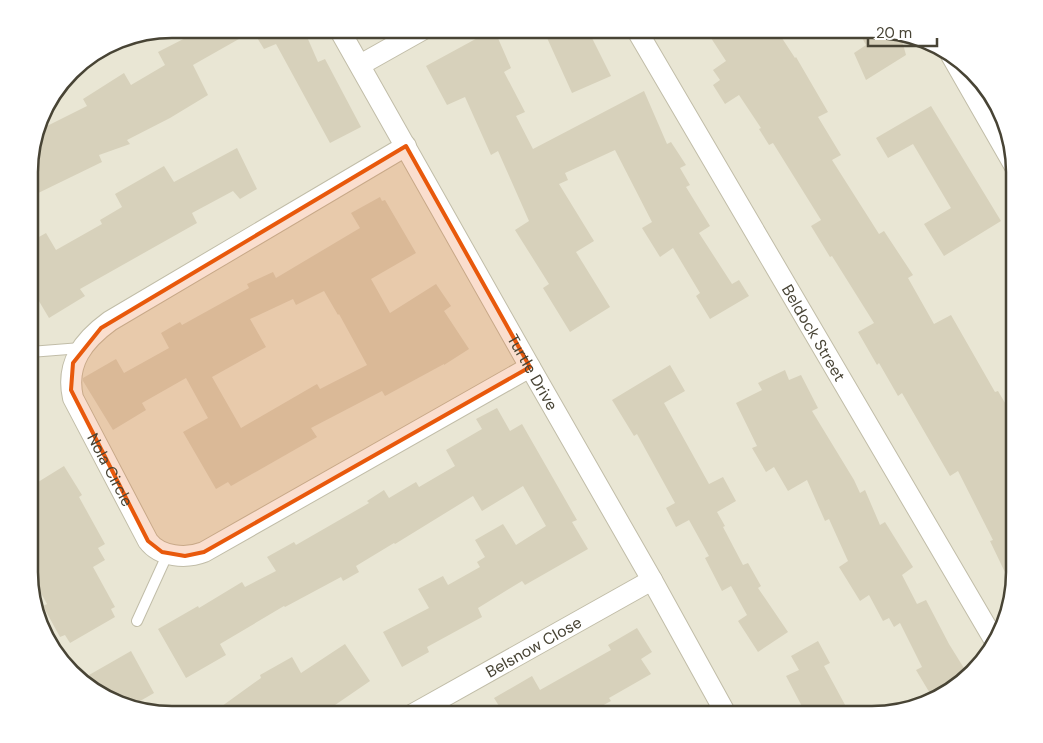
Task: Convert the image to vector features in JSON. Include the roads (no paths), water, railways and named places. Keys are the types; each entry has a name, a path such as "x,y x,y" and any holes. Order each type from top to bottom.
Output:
{"street":[{"name":"Turtle Drive","path":"344,38 721,706"},
{"path":"360,65 408,38"},
{"name":"Beldock Street","path":"641,38 990,635"},
{"path":"961,72 1003,146"},
{"name":"Nola Circle","path":"168,554 156,549 148,541 76,404 71,390 71,371 81,348 110,321 406,146"},
{"path":"168,554 185,556 204,552 530,367"},
{"name":"Belsnow Close","path":"428,705 652,580"}],"lane":[{"path":"38,351 81,348"},
{"path":"137,621 168,554"}]}
